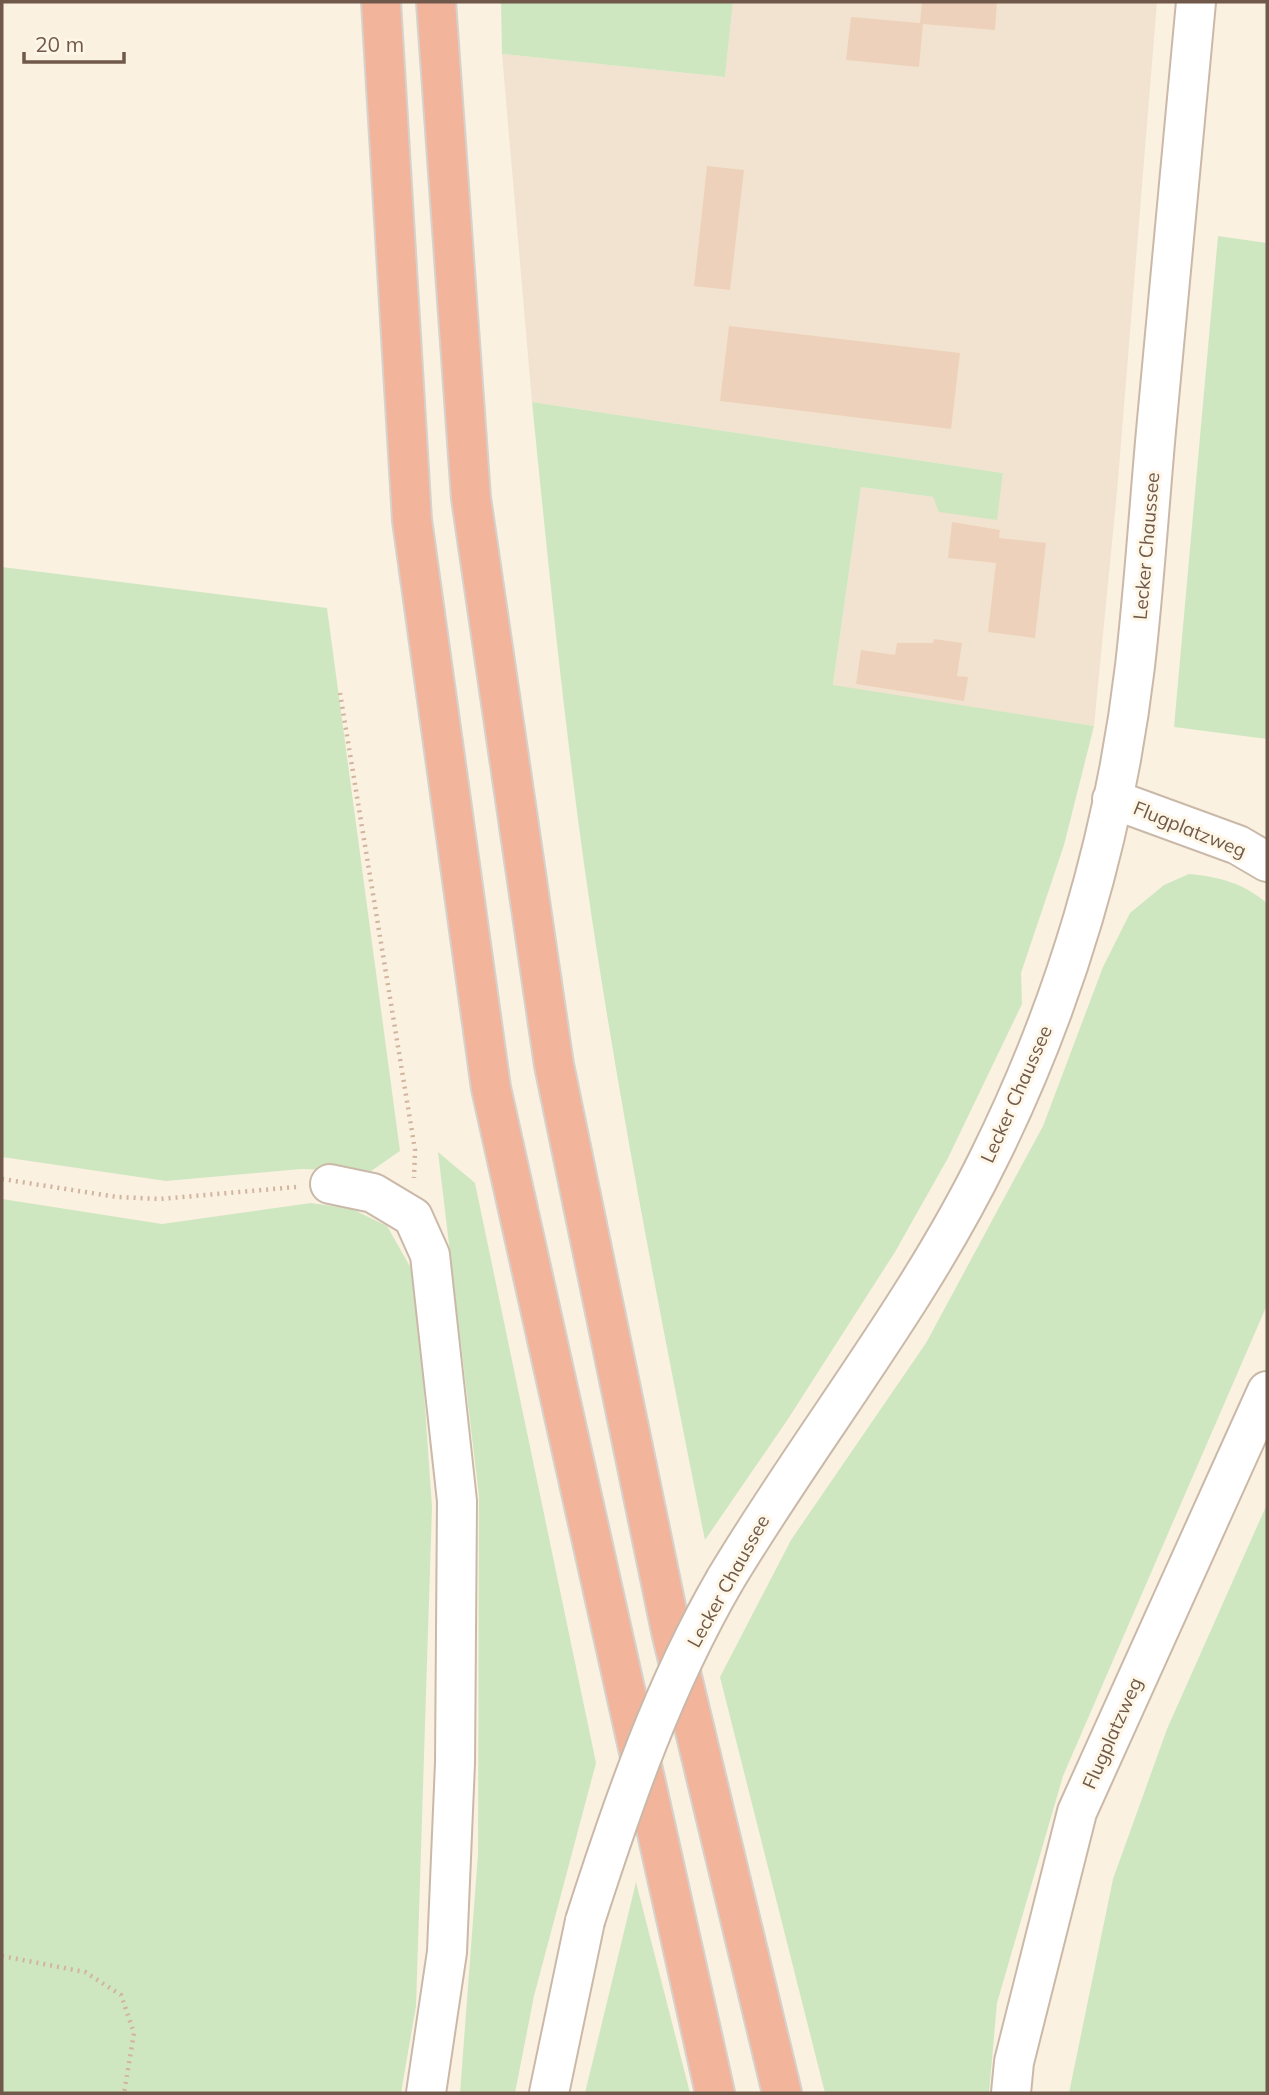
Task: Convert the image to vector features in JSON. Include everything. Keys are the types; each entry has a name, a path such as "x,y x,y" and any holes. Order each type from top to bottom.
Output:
{"highway":[{"path":"381,2 412,520 491,1088 715,2093"},
{"path":"436,2 471,498 554,1065 671,1632 782,2093"}],"street":[{"name":"Lecker Chaussee","path":"549,2093 585,1921 622,1806 661,1707 725,1580 775,1497 898,1320 989,1158 1052,1011 1088,905 1112,799 1135,670 1195,2"},
{"name":"Flugplatzweg","path":"1112,799 1238,845 1267,862"},
{"path":"330,1184 373,1193 413,1217 430,1255 457,1502 455,1763 447,1952 426,2093"},
{"name":"Flugplatzweg","path":"1012,2093 1014,2062 1077,1812 1267,1391"}],"path":[{"path":"341,693 415,1150 413,1217"},
{"path":"2,1179 117,1197 160,1199 330,1184"},
{"path":"2,1956 85,1972 121,1995 134,2033 124,2093"}],"shaded area":[{"path":"733,2 1157,2 1117,492 1094,726 833,686 861,487 933,497 996,520 1003,473 532,402 502,54 725,77"}],"green space":[{"path":"501,2 733,2 725,77 502,54"},
{"path":"1218,236 1267,243 1267,739 1174,727"},
{"path":"532,402 1003,473 997,520 939,512 933,497 861,487 833,685 1094,726 1064,845 1021,973 1022,1004 948,1158 895,1252 788,1419 705,1540 636,1185 589,900 562,687"},
{"path":"2,567 327,608 400,1151 371,1171 301,1169 166,1181 2,1157"},
{"path":"1189,874 1231,882 1249,890 1267,903 1267,1305 1063,1776 997,2003 989,2093 825,2093 720,1677 791,1540 926,1343 1043,1126 1103,967 1130,913 1164,885"},
{"path":"438,1152 475,1183 596,1763 534,1996 515,2093 460,2093 478,1854 479,1496"},
{"path":"2,1199 162,1224 311,1203 352,1209 387,1226 416,1277 432,1507 416,2006 401,2093 2,2093"},
{"path":"1267,1504 1267,2093 1069,2093 1113,1879 1167,1729"},
{"path":"636,1882 690,2093 585,2093"}],"building":[{"path":"922,2 997,2 995,30 923,24 919,67 846,60 851,17 920,23"},
{"path":"707,166 744,170 730,290 694,286"},
{"path":"729,326 960,353 951,429 720,401"},
{"path":"952,522 1000,530 999,538 1046,543 1035,638 988,632 996,563 948,558"},
{"path":"934,639 962,643 957,676 968,677 964,701 856,684 861,650 895,655 897,643 933,643"}]}
